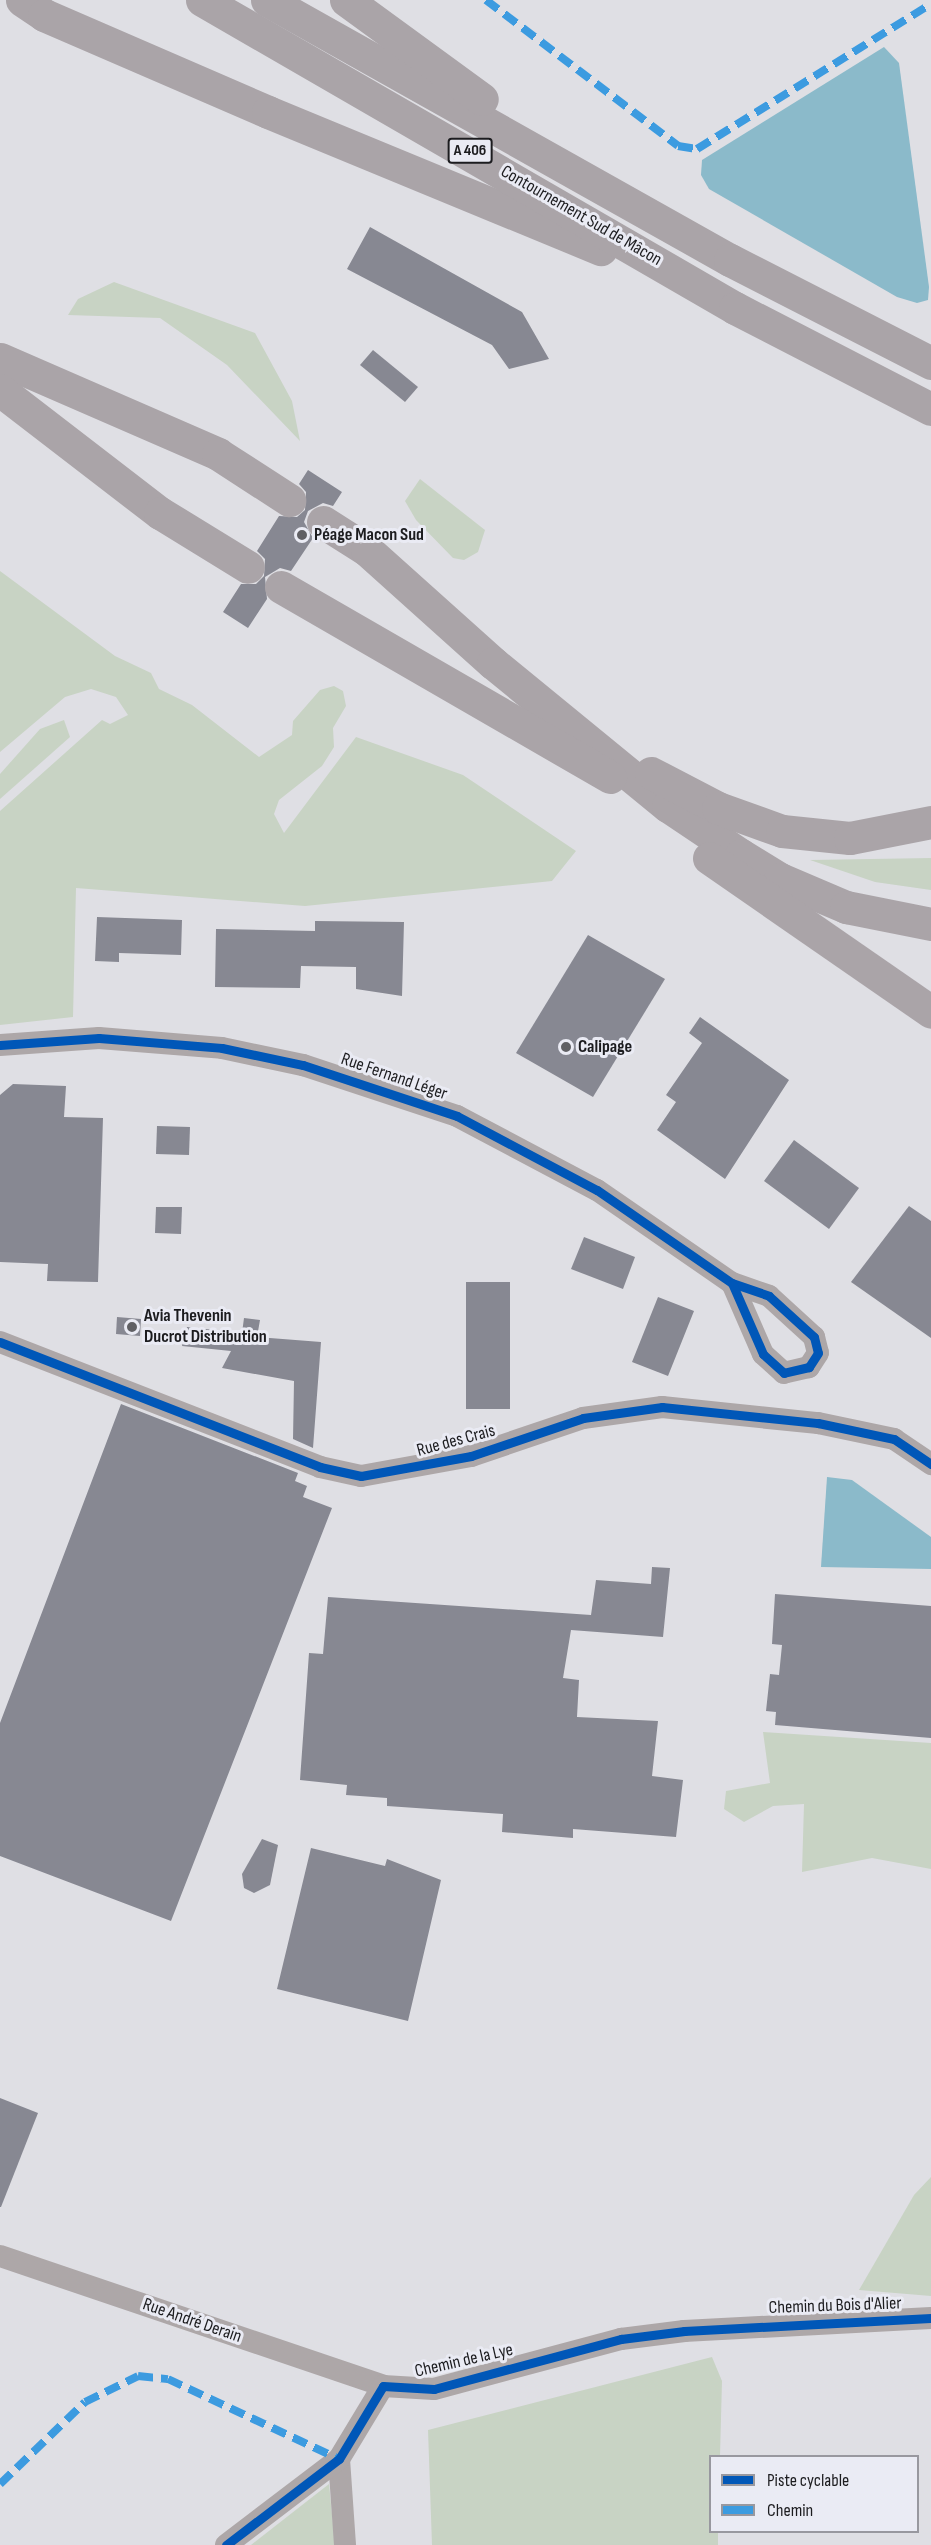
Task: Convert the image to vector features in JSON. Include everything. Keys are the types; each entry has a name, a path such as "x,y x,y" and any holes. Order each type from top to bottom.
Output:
{"highway":[{"name":"Contournement Sud de Mâcon","path":"202,0 735,308 931,409"},
{"name":"Contournement Sud de Mâcon","path":"267,0 628,202 931,363"},
{"path":"346,0 628,202"},
{"path":"0,1 33,8 578,238 691,295 735,308"},
{"path":"0,359 218,454 290,500"},
{"path":"0,390 160,513 248,567"},
{"path":"323,522 367,550 576,746 931,1012"},
{"path":"281,587 576,746 718,808 782,831 850,838 931,822"},
{"path":"576,746 780,879 816,896 931,924"}],"street":[{"name":"Rue Fernand Léger","path":"0,1045 99,1038 211,1047 382,1088 457,1116 597,1190 732,1283"},
{"name":"Rue des Crais","path":"0,1342 320,1467 361,1476 471,1456 583,1418 662,1407 829,1425 894,1439 931,1464"},
{"name":"Rue André Derain","path":"0,2256 383,2386"},
{"name":"Chemin du Bois d'Alier","path":"741,2326 931,2318"},
{"name":"Chemin de la Lye","path":"383,2386 435,2389 621,2339 741,2326"},
{"path":"226,2545 339,2459 383,2386"},
{"path":"339,2459 345,2545"}],"green space":[{"path":"114,282 255,333 292,401 300,441 227,365 160,318 68,315 78,299"},
{"path":"420,479 485,530 478,552 464,560 453,558 416,520 405,501"},
{"path":"0,571 115,656 151,673 159,689 192,705 259,757 292,735 293,721 320,690 334,686 343,691 346,706 333,728 334,747 322,766 279,800 274,814 284,833 356,737 463,775 576,851 552,881 305,906 76,888 73,1017 0,1025 0,811 102,720 110,724 128,715 116,697 91,689 65,697 0,752"},
{"path":"64,720 70,737 0,799 0,774 40,729"},
{"path":"931,858 931,890 875,882 810,860"},
{"path":"763,1732 931,1743 931,1869 872,1858 802,1872 804,1804 773,1806 744,1822 724,1809 726,1791 770,1783"},
{"path":"931,2177 931,2296 859,2290 914,2195"},
{"path":"712,2357 722,2381 720,2455 709,2455 709,2533 718,2533 718,2545 432,2545 428,2430"},
{"path":"329,2484 335,2545 251,2545 297,2509"}],"water":[{"path":"884,47 899,63 929,287 928,300 917,303 897,297 709,189 701,175 702,160"},
{"path":"827,1477 852,1480 931,1537 931,1569 821,1567"}],"building":[{"path":"370,227 522,312 549,359 509,369 492,345 347,269"},
{"path":"373,350 418,387 405,402 360,365"},
{"name":"Péage Macon Sud","path":"308,470 342,492 333,506 323,503 308,511 304,522 313,538 291,571 280,568 265,577 267,599 248,628 223,612 241,584 256,584 264,576 265,559 257,551 279,516 297,517 305,510 306,492 299,484"},
{"path":"97,917 182,920 181,955 119,953 119,962 95,961"},
{"path":"315,921 404,922 402,996 356,989 356,967 301,966 300,988 215,987 216,929 315,931"},
{"path":"588,935 665,979 593,1097 516,1053"},
{"path":"700,1017 789,1080 725,1179 657,1130 676,1102 666,1095 702,1043 689,1033"},
{"path":"13,1084 66,1086 64,1117 103,1118 98,1282 47,1281 48,1264 0,1262 0,1095"},
{"path":"157,1126 190,1127 189,1155 156,1154"},
{"path":"794,1140 859,1188 829,1229 764,1181"},
{"path":"909,1206 931,1221 931,1338 851,1282"},
{"path":"156,1207 182,1207 181,1234 155,1233"},
{"path":"584,1237 635,1257 623,1289 571,1269"},
{"path":"466,1282 510,1282 510,1409 466,1409"},
{"path":"658,1297 694,1311 668,1376 632,1362"},
{"path":"117,1317 141,1319 140,1336 116,1334"},
{"path":"244,1318 260,1320 257,1337 321,1342 313,1448 293,1439 294,1381 222,1368 231,1351 182,1346 187,1327 242,1333"},
{"path":"121,1404 298,1473 295,1481 307,1486 303,1497 332,1508 171,1921 0,1856 0,1723"},
{"path":"652,1567 670,1568 663,1637 571,1630 563,1678 579,1680 577,1717 658,1721 652,1776 683,1780 676,1837 573,1829 573,1838 502,1832 503,1814 387,1806 387,1798 346,1795 347,1785 300,1780 309,1653 323,1654 328,1597 591,1615 596,1580 651,1584"},
{"path":"775,1594 931,1606 931,1738 775,1725 776,1712 766,1711 770,1674 779,1675 782,1645 772,1644"},
{"path":"262,1839 278,1845 270,1885 254,1893 244,1888 242,1874"},
{"path":"311,1848 385,1866 387,1859 441,1880 408,2021 277,1989"},
{"path":"0,2098 38,2113 1,2207 0,2207"}],"marked path":[{"path":"486,0 678,146 697,149 931,4"},
{"path":"0,2484 85,2402 138,2376 168,2379 339,2459"}],"cycle path":[{"path":"0,1045 99,1038 222,1048 303,1065 457,1116 597,1190 732,1283 769,1296 814,1337 818,1353 809,1367 784,1373 763,1354 732,1283"},
{"path":"0,1342 320,1467 361,1476 471,1456 583,1418 662,1407 818,1423 894,1439 931,1464"},
{"path":"226,2545 339,2459 383,2386 434,2389 621,2339 684,2331 931,2318"}],"place":[{"name":"Péage Macon Sud","path":"302,535"},
{"name":"Calipage","path":"566,1047"},
{"name":"Avia Thevenin Ducrot Distribution","path":"132,1327"}]}
